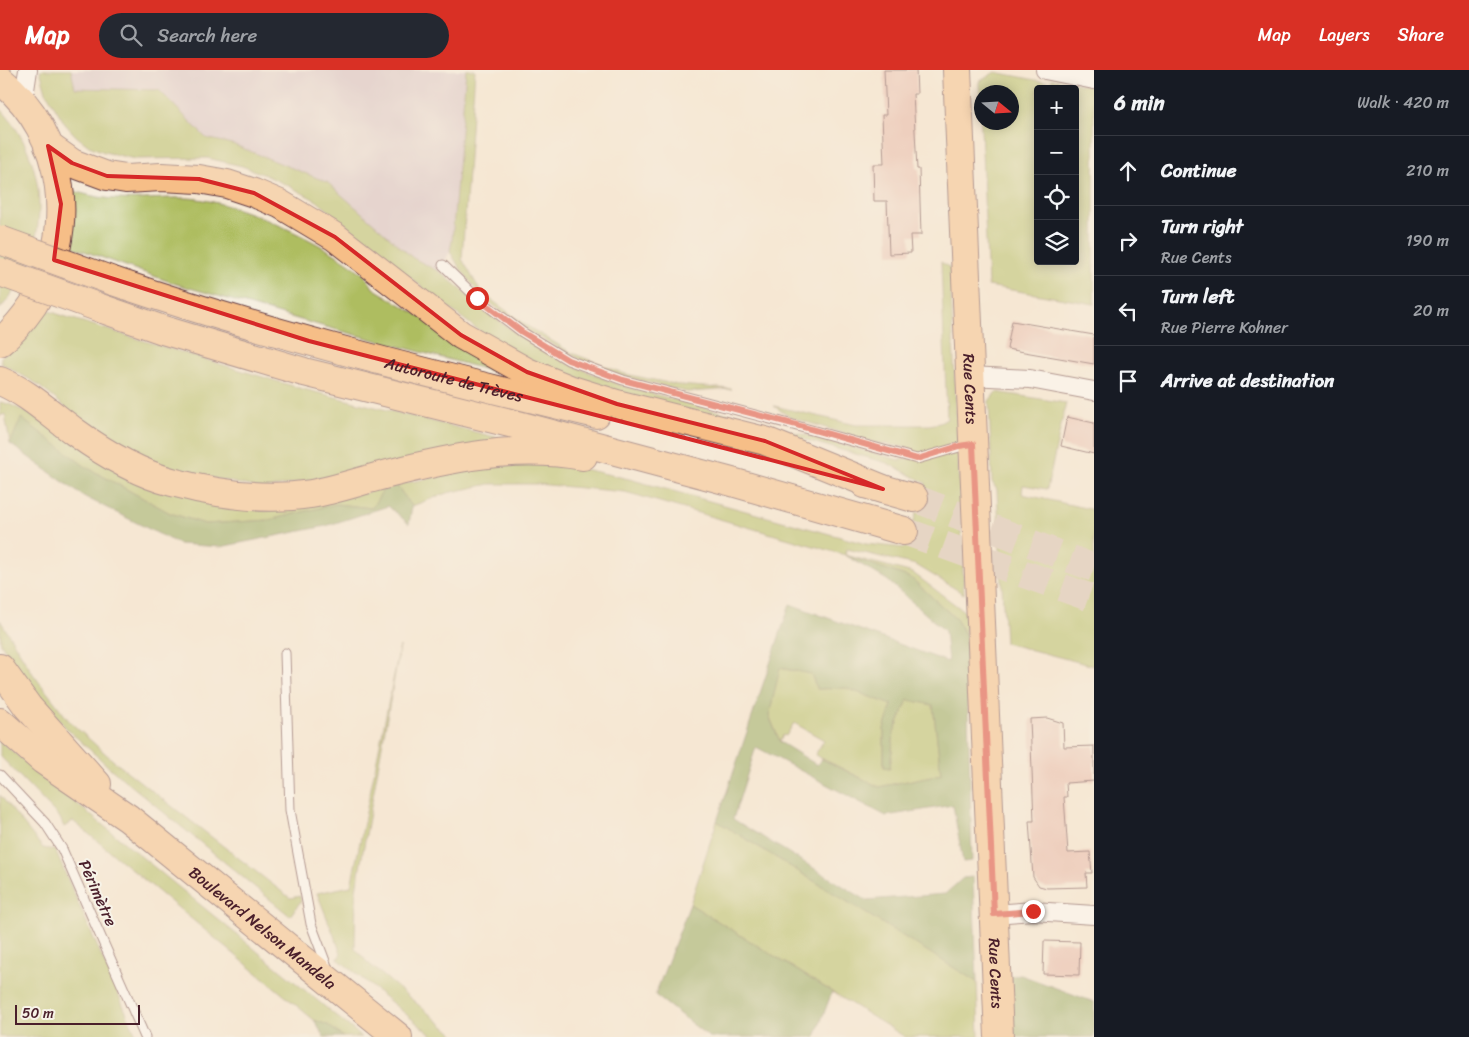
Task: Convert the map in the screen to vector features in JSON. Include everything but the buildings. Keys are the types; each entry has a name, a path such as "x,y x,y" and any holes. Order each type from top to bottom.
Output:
{"main road":[{"name":"Rue Cents","path":"957,70 999,1037"},
{"path":"0,80 22,103 37,124 48,146 57,175 61,204 59,234 53,264 41,291 25,316 0,342"},
{"path":"48,146 72,163 107,176 126,179 162,177 198,179 228,184 254,193 280,204 335,237 461,334 527,372 569,389 617,404 765,441 883,488"},
{"name":"Autoroute de Trèves","path":"0,240 171,301 309,341 533,399 763,455 914,498"},
{"name":"Autoroute de Trèves","path":"0,272 163,330 304,372 522,426 732,482 904,531"},
{"path":"4,386 27,394 75,432 122,463 171,482 264,498 312,494 461,456 523,451 575,454 732,482"},
{"name":"Boulevard Nelson Mandela","path":"0,668 28,707 128,818"},
{"name":"Boulevard Nelson Mandela","path":"0,722 42,760 128,818 398,1037"}],"street":[{"path":"22,103 28,70"},
{"path":"1045,70 1094,80"},
{"path":"970,376 1030,379 1094,392"},
{"path":"994,914 1033,911 1094,916"}],"lane":[{"path":"443,265 477,298 522,332 568,360 623,380 793,424 917,459 959,446 973,444"},
{"path":"286,653 290,810 311,924 333,983"},
{"name":"Périmètre","path":"0,775 45,824 62,849 145,1037"}],"highlighted area":[{"path":"48,146 72,163 107,176 199,179 254,193 335,237 461,335 527,372 617,404 765,441 883,489 309,341 54,260 61,204"}],"shaded area":[{"path":"71,70 466,70 452,241 450,251 440,272 413,258 327,182 232,144 206,138 159,90 75,88"}],"green space":[{"path":"40,70 71,70 75,88 159,90 206,138 232,144 327,182 413,258 440,272 504,325 562,361 620,385 899,460 912,458 910,448 872,442 790,417 774,406 856,425 929,425 940,423 947,419 941,262 950,268 964,594 916,565 847,549 845,555 625,492 537,484 490,484 447,493 412,506 396,485 488,466 532,465 579,468 629,479 866,544 905,548 926,483 887,463 792,436 635,399 556,371 498,345 424,289 317,201 289,186 242,166 207,158 135,159 104,152 89,146 65,124 46,92"},
{"path":"466,70 475,70 462,259 481,292 527,326 572,353 625,374 678,385 732,389 687,392 626,377 586,363 528,331 481,296 459,267 450,251"},
{"path":"995,72 1051,83 1052,79 1094,87 1094,304 988,286 981,130 1019,130 1019,85 979,85 979,82"},
{"path":"0,108 17,131 30,155 37,181 39,208 36,235 29,261 17,286 0,309"},
{"path":"74,191 103,198 188,198 207,201 230,206 279,225 346,261 367,278 373,288 506,368 503,374 315,324 176,284 70,246 74,219"},
{"path":"44,309 299,388 503,439 393,464 264,489 175,470 126,450 80,419 34,382 1,363 1,357 16,344"},
{"path":"996,392 1066,403 1047,489 1023,485 1022,494 1094,510 1094,666 1005,643 997,490 992,482 989,401"},
{"path":"0,402 9,404 217,506 267,511 318,504 384,488 372,508 336,504 269,520 205,524 170,513 86,467 21,419 10,444 5,414 0,416"},
{"path":"21,418 86,467 170,513 205,524 269,520 336,504 372,508 384,488 396,485 412,506 409,524 388,506 326,526 220,547 179,544 83,496 10,444"},
{"path":"845,555 913,573 965,612 966,636 956,619 911,578"},
{"path":"845,555 911,578 956,619 966,636 972,861 963,862 953,805 886,816 756,747 733,819 866,900 945,894 963,878 973,877 977,982 717,821 790,604 948,662 945,631 887,580","holes":["780,668 811,674 817,689 846,688 892,705 884,729 884,767 890,768 894,732 908,700 933,705 941,774 879,787 822,759 817,765 780,742 769,716"]},
{"path":"0,620 33,674 70,722 115,762 290,898 300,896 301,901 290,916 111,769 66,728 26,681 1,644"},
{"path":"400,646 356,890 355,948 367,962 457,1037 434,1037 338,959 341,953 317,893 351,886"},
{"path":"779,668 811,674 817,689 846,688 892,705 884,729 884,767 890,768 894,732 908,699 933,705 941,774 879,787 815,755 824,740 794,723 786,736 783,735 780,742 769,715"},
{"path":"0,741 362,1037 343,1037 328,1025 314,1020 73,821 64,827 60,818 0,756"},
{"path":"0,795 43,848 55,850 137,1037 0,1037"},
{"path":"717,821 977,982 979,1037 905,1037 690,904"},
{"path":"690,904 832,992 815,1037 709,1037 655,995"},
{"path":"1021,975 1094,1002 1094,1037 1013,1037 1011,976"},
{"path":"314,1020 328,1025 343,1037 324,1037"}],"tunnel":[{"path":"914,498 1094,568"},
{"path":"904,531 1094,599"}],"route":[{"path":"477,298 522,332 568,360 623,380 793,424 917,459 959,446 973,444 994,914 1033,911"}]}
